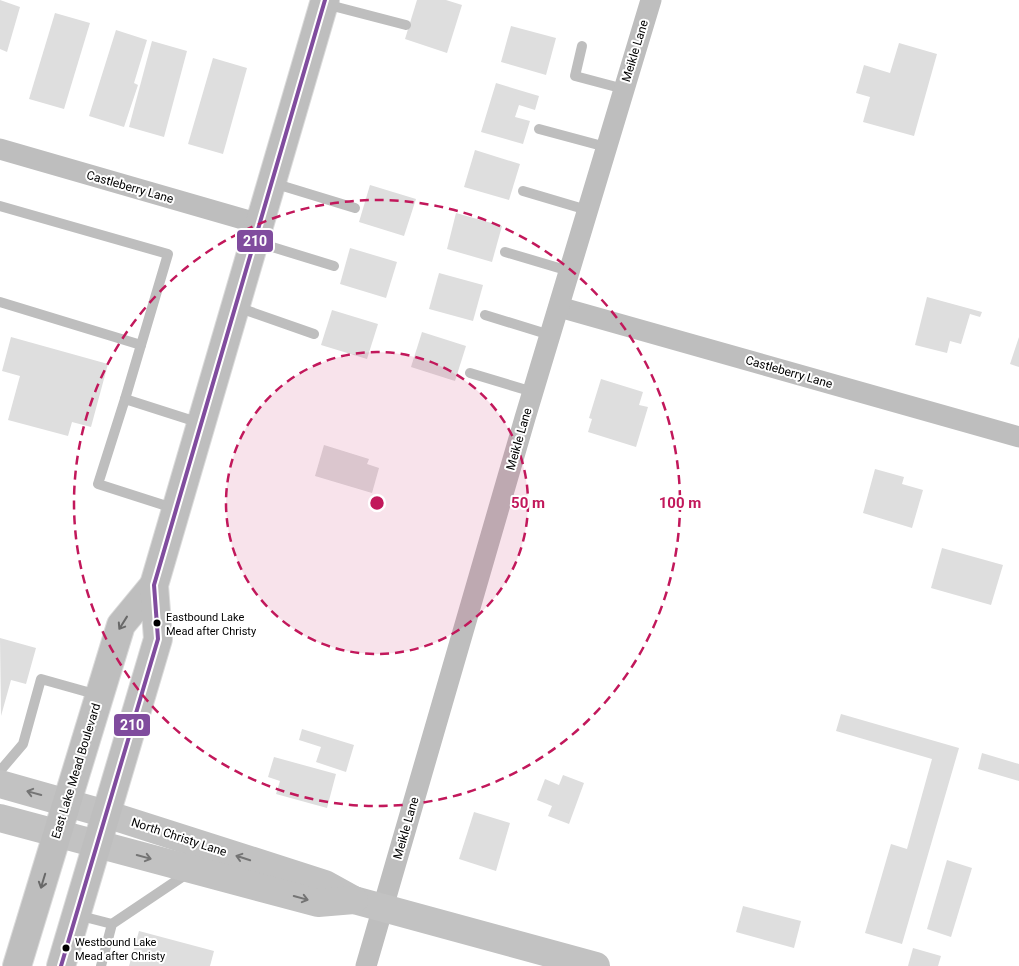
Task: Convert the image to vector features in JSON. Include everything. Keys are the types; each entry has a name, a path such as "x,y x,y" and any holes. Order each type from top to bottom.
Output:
{"main road":[{"name":"East Lake Mead Boulevard","path":"61,966 158,639 154,586 324,2"},
{"name":"East Lake Mead Boulevard","path":"17,966 121,625 154,586"}],"street":[{"name":"Meikle Lane","path":"366,966 558,307 651,0"},
{"name":"Castleberry Lane","path":"0,150 258,233"},
{"name":"Castleberry Lane","path":"558,307 1019,437"},
{"name":"North Christy Lane","path":"0,784 106,814 324,884 354,900 596,966"},
{"name":"North Christy Lane","path":"0,818 318,903 354,900"}],"lane":[{"path":"324,2 406,25"},
{"path":"582,46 575,76 624,89"},
{"path":"539,129 606,147"},
{"path":"272,183 355,208"},
{"path":"523,192 587,210"},
{"path":"0,206 168,254 98,484 176,509"},
{"path":"258,233 334,266"},
{"path":"504,252 569,271"},
{"path":"0,302 141,346"},
{"path":"236,307 314,334"},
{"path":"484,315 550,335"},
{"path":"470,373 533,392"},
{"path":"125,399 201,424"},
{"path":"0,771 23,744 41,678 100,695"},
{"path":"101,966 112,924 193,870"},
{"path":"76,915 112,924"}],"building":[{"path":"0,0 20,7 7,52 0,49"},
{"path":"417,0 446,0 462,5 447,53 405,39"},
{"path":"55,13 90,23 64,109 29,99"},
{"path":"511,26 556,38 546,75 501,62"},
{"path":"116,30 147,40 134,83 138,85 124,127 89,116"},
{"path":"152,41 187,51 164,137 129,127"},
{"path":"899,43 937,54 914,136 863,122 870,97 856,93 864,65 890,73"},
{"path":"213,58 247,68 223,154 188,144"},
{"path":"496,83 539,96 535,110 519,105 515,117 530,121 523,144 481,132"},
{"path":"475,150 520,164 509,200 464,187"},
{"path":"370,185 416,199 404,236 359,222"},
{"path":"456,213 502,226 492,262 447,249"},
{"path":"350,248 397,262 386,298 340,284"},
{"path":"439,273 483,285 473,321 429,309"},
{"path":"927,297 982,312 980,317 970,314 961,344 950,341 947,353 915,345"},
{"path":"332,310 378,324 367,359 321,345"},
{"path":"422,332 466,346 455,381 411,367"},
{"path":"11,337 108,364 91,427 72,422 68,436 8,420 20,376 2,371"},
{"path":"1019,337 1019,367 1010,364"},
{"path":"601,379 643,392 639,405 648,407 636,447 588,432 592,419 589,418"},
{"path":"324,445 369,459 367,464 379,468 372,493 315,476"},
{"path":"875,469 904,477 902,484 923,490 912,528 863,513"},
{"path":"942,548 1003,565 991,605 931,588"},
{"path":"0,638 36,648 26,684 11,680 1,716"},
{"path":"841,714 959,748 902,944 865,933 891,844 907,849 932,759 836,731"},
{"path":"302,729 354,745 346,772 316,762 321,747 299,740"},
{"path":"982,753 1019,764 1019,781 978,769"},
{"path":"274,757 336,774 327,808 276,794 280,781 268,777"},
{"path":"563,775 584,783 569,824 548,816 552,806 537,800 545,779 559,785"},
{"path":"474,812 510,823 496,871 459,859"},
{"path":"947,860 972,868 951,937 927,929"},
{"path":"743,906 801,921 794,948 736,932"},
{"path":"139,931 214,951 210,966 129,966"},
{"path":"913,948 941,956 938,966 908,966"}],"transit line":[{"name":"210","path":"61,966 158,639 154,585 325,0"}],"place":[{"name":"Eastbound Lake Mead after Christy","path":"157,623"},
{"name":"Westbound Lake Mead after Christy","path":"66,948"}]}
